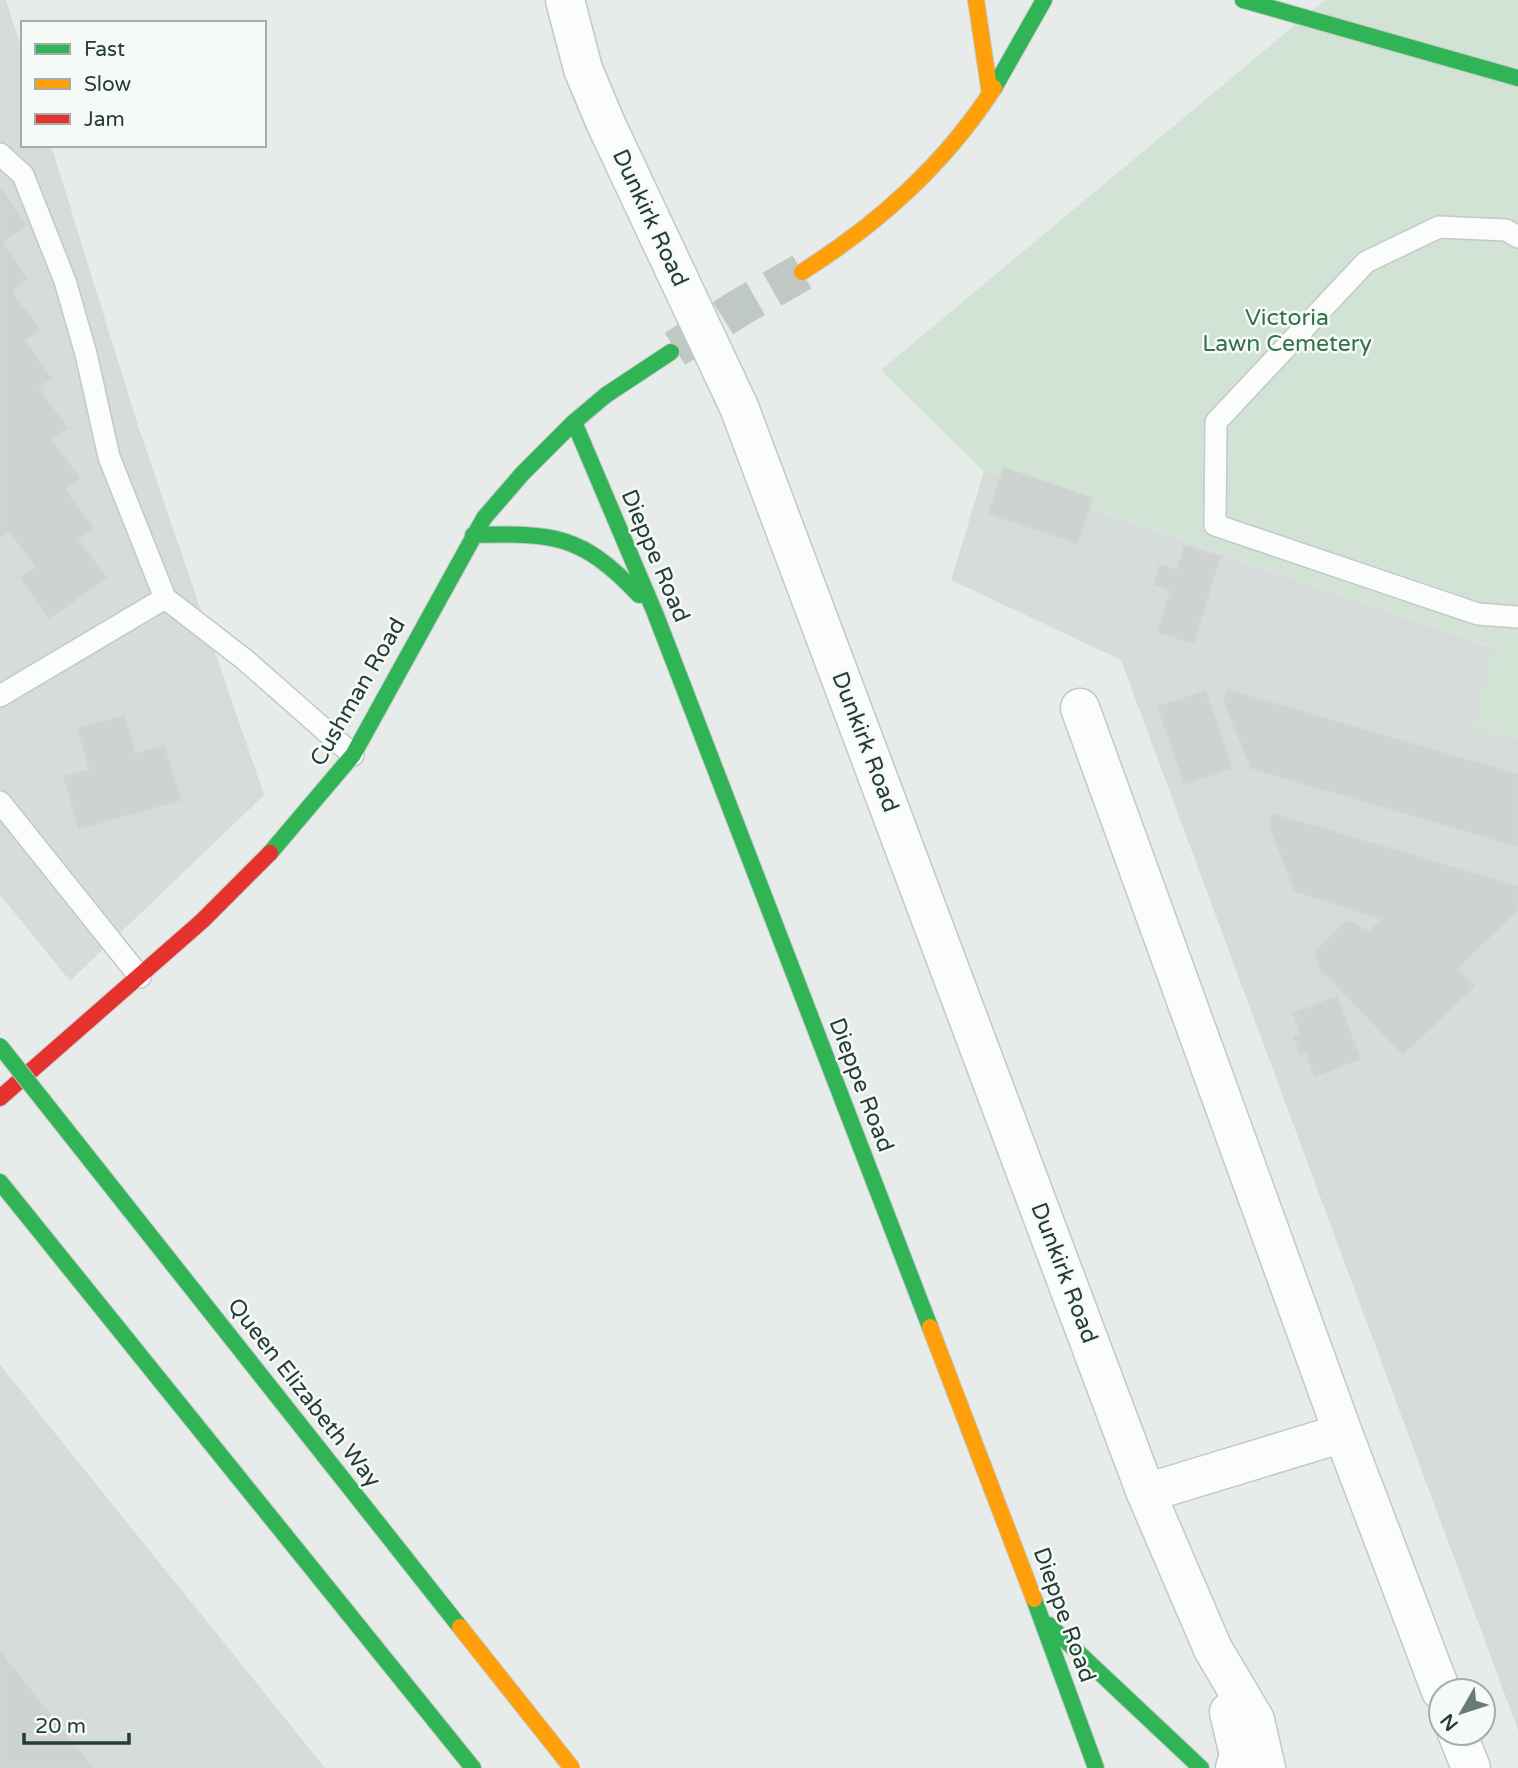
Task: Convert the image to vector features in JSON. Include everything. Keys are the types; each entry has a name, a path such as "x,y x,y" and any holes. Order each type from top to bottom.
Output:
{"main road":[{"path":"976,0 990,94"},
{"path":"802,272 856,237 904,199 947,151 990,94 1044,0"},
{"path":"1269,3 1518,78"},
{"name":"Cushman Road","path":"0,1098 202,921 285,838 352,755 484,518 522,474 574,422 606,395 671,352"},
{"name":"Dieppe Road","path":"574,422 655,614 1042,1619 1096,1768"},
{"path":"473,535 528,534 570,541 595,553 623,577 655,614"},
{"name":"Queen Elizabeth Way","path":"0,1046 572,1768"},
{"path":"0,1182 473,1768"},
{"path":"1042,1619 1201,1768"}],"street":[{"name":"Dunkirk Road","path":"565,0 583,69 606,124 739,407 1146,1493 1213,1648 1255,1720 1266,1768"},
{"path":"1080,708 1343,1433 1436,1677"},
{"path":"1146,1493 1343,1433"},
{"name":"Dunkirk Road","path":"1213,1648 1239,1755 1235,1768"},
{"path":"1463,1747 1471,1768"}],"lane":[{"path":"0,154 23,175 65,281 86,354 109,457 165,598 244,659 352,755"},
{"path":"1518,237 1506,230 1439,227 1366,262 1216,422 1215,526 1478,614 1518,617"},
{"path":"0,696 165,598"},
{"path":"0,802 140,977"}],"shaded area":[{"path":"0,0 6,0 21,48 21,147 52,147 139,429 264,795 70,981 0,895"},
{"path":"984,472 1495,648 1475,727 1518,740 1518,1730 1121,660 951,580"},
{"path":"0,1365 325,1768 0,1768"}],"green space":[{"name":"Victoria Lawn Cemetery","path":"1325,0 1518,0 1518,740 1474,727 1494,647 984,472 881,370"}],"building":[{"path":"0,188 26,225 1,242 27,279 11,291 39,330 24,340 51,378 38,388 67,428 51,439 79,478 64,488 93,528 77,538 106,578 49,618 21,578 36,567 9,530 0,537"},
{"path":"1004,468 1092,498 1077,543 989,513"},
{"path":"1185,546 1220,557 1193,643 1158,632 1171,590 1154,584 1160,565 1177,570"},
{"path":"1227,690 1518,775 1518,846 1251,768 1224,701"},
{"path":"1205,691 1232,768 1185,784 1158,707"},
{"path":"124,716 135,754 164,746 180,800 79,828 64,777 90,770 78,729"},
{"path":"1273,814 1518,887 1518,909 1456,969 1474,986 1403,1054 1326,974 1323,974 1315,952 1347,921 1370,932 1382,919 1295,891 1270,826"},
{"path":"1337,997 1360,1059 1315,1076 1306,1052 1301,1054 1294,1037 1301,1034 1294,1013"},
{"path":"0,1652 92,1768 0,1768"}],"tunnel":[{"path":"675,349 802,272"}],"traffic: fast":[{"path":"994,88 1044,0"},
{"path":"1243,0 1518,78"},
{"path":"270,853 353,755 484,518 522,474 574,422 606,395 671,352"},
{"path":"574,422 655,613 930,1327"},
{"path":"473,535 525,535 565,541 600,560 639,595"},
{"path":"0,1046 460,1627"},
{"path":"0,1182 473,1768"},
{"path":"1034,1599 1096,1768"},
{"path":"1049,1625 1201,1768"}],"traffic: slow":[{"path":"976,0 990,94"},
{"path":"802,272 883,213 908,190 954,142 994,88"},
{"path":"930,1327 1034,1599"},
{"path":"460,1627 572,1768"}],"traffic: jam":[{"path":"0,1098 202,921 270,853"}]}
